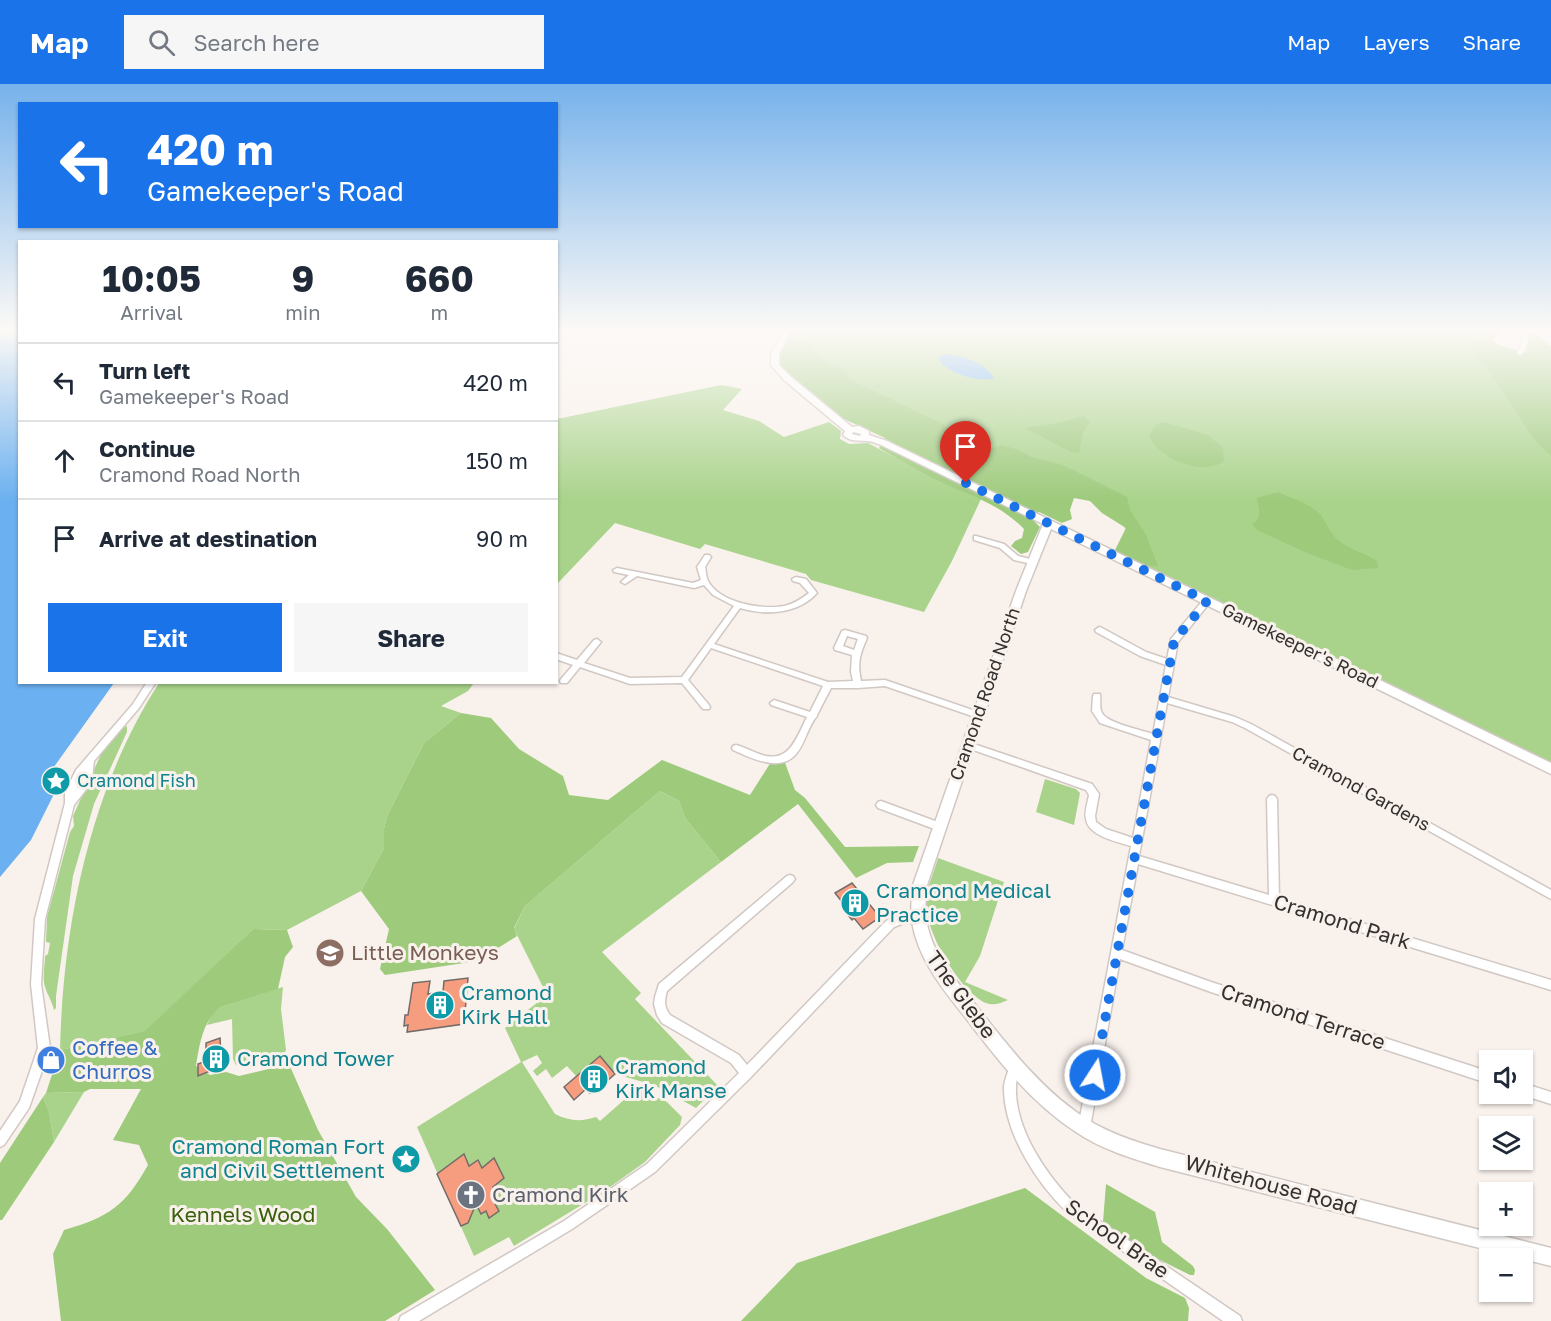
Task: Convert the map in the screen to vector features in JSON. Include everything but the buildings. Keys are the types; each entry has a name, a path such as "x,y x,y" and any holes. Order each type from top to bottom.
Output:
{"street":[{"path":"799,386 850,430 863,431 866,433 865,437 884,443 1048,523"},
{"name":"Cramond Road North","path":"917,918 920,885 1032,562 1048,523"},
{"name":"Gamekeeper's Road","path":"1048,523 1551,769"},
{"path":"976,538 1002,546 1016,558 1032,562"},
{"path":"706,557 701,567 704,582 715,594 738,605 759,610 781,609 804,602 813,593 803,581 796,579"},
{"path":"617,570 693,586 704,582"},
{"path":"625,582 635,574"},
{"path":"1084,1128 1118,953 1169,663 1177,635 1207,601"},
{"path":"684,680 738,605"},
{"path":"1099,630 1143,654 1169,663"},
{"path":"564,681 597,642"},
{"path":"710,645 828,685 885,683 978,715"},
{"path":"856,653 855,672 858,684"},
{"path":"558,657 630,681 684,680"},
{"path":"684,680 706,707"},
{"path":"0,1141 25,1104 44,1048 36,984 40,919 70,803 70,793 74,783 90,761 150,684"},
{"path":"736,748 771,762 784,760 793,752 828,685"},
{"path":"1096,696 1096,711 1103,721 1155,738"},
{"name":"Cramond Gardens","path":"1163,699 1248,726 1551,896"},
{"path":"774,703 813,716"},
{"path":"968,745 1089,787 1094,794 1090,820 1092,825 1098,830 1137,843"},
{"path":"1272,799 1274,902"},
{"path":"881,805 940,826"},
{"name":"Cramond Park","path":"1134,859 1551,985"},
{"path":"747,1073 735,1059 666,1019 660,1011 658,999 663,988 790,879"},
{"path":"406,1321 568,1225 625,1187 664,1156 890,924 903,918 917,918"},
{"name":"The Glebe","path":"917,918 922,937 934,963 1014,1068"},
{"name":"Cramond Terrace","path":"1118,953 1211,987 1479,1074"},
{"name":"Whitehouse Road","path":"1014,1068 1044,1098 1084,1128 1111,1142 1551,1257"},
{"name":"School Brae","path":"1014,1068 1010,1076 1009,1090 1013,1111 1028,1150 1052,1190 1072,1209 1235,1321"},
{"path":"1533,1092 1551,1098"}],"green space":[{"path":"725,386 742,389 723,410 759,421 784,437 829,422 841,431 840,439 849,444 868,443 948,485 981,499 952,561 924,612 811,580 806,574 705,544 700,549 615,523 558,583 558,419"},
{"path":"801,386 863,386 943,424 950,433 972,449 982,451 1002,445 1019,450 1031,457 1063,465 1127,497 1130,510 1146,535 1158,566 1141,565 1114,552 1126,528 1102,513 1090,501 1074,498 1070,510 1072,519 1062,523 1039,512 1031,518 1040,527 1028,552 1021,554 1011,546 1022,538 1024,529 1007,514 989,503 931,477 879,448 885,438 842,418"},
{"path":"841,386 1503,386 1551,453 1550,763 1147,569 1111,502 982,460 846,392"},
{"path":"1499,386 1551,386 1551,456 1530,434"},
{"path":"1084,416 1090,422 1083,432 1079,453 1071,452 1027,429 1028,427"},
{"path":"1164,422 1208,435 1223,448 1224,461 1205,467 1194,466 1182,463 1162,452 1149,436 1155,425"},
{"path":"1278,492 1316,510 1336,538 1377,561 1378,568 1352,570 1257,530 1252,524 1259,516 1257,498"},
{"path":"158,684 473,684 468,691 441,706 461,713 424,743 387,816 384,848 361,891 287,930 253,929 146,1031 60,1050 67,955 74,907 85,859 98,813 135,724"},
{"path":"461,713 491,718 519,749 563,776 569,795 608,800 662,760 750,795 771,762 784,760 795,790 805,798 845,847 919,846 913,862 887,863 856,878 798,804 721,862 685,818 679,801 660,791 525,906 514,928 517,936 477,961 385,975 380,969 389,929 361,891 384,848 387,816 424,743"},
{"path":"127,726 127,732 94,804 73,876 54,1010 44,980 45,956 48,954 50,943 46,942 47,917 70,832 74,826 73,816 102,752 122,728"},
{"path":"1045,779 1076,789 1080,793 1074,825 1036,812"},
{"path":"660,791 679,801 685,818 721,862 602,952 641,993 635,999 718,1086 696,1108 654,1085 615,1074 600,1056 576,1076 567,1066 552,1078 546,1069 537,1076 533,1071 542,1063 537,1055 522,1062 555,1114 565,1118 585,1120 596,1117 600,1121 639,1089 667,1102 682,1117 680,1125 645,1162 603,1192 514,1246 509,1237 474,1256 417,1127 521,1062 505,1028 547,995 514,929 525,906"},
{"path":"938,858 1004,882 980,956 965,982 1008,1000 992,1004 976,997 955,974 938,944 927,915 926,898"},
{"name":"Kennels Wood","path":"253,929 287,930 293,947 285,957 278,989 221,1007 215,1012 203,1034 196,1066 210,1075 226,1072 239,1076 289,1064 318,1130 356,1197 387,1229 435,1290 385,1321 61,1321 53,1254 64,1230 93,1220 114,1208 132,1191 148,1165 139,1145 113,1140 141,1089 90,1089 84,1092 46,1093 60,1050 145,1031"},
{"path":"283,987 281,1009 286,1050 284,1054 254,1065 236,1065 233,1059 232,1019 207,1025 213,1012 221,1007"},
{"path":"84,1092 54,1142 49,1112 43,1097 46,1093"},
{"path":"43,1097 49,1112 54,1142 0,1220 0,1163"},
{"path":"1106,1184 1155,1212 1162,1242 1193,1266 1194,1275 1124,1242 1103,1222"},
{"path":"1025,1188 1146,1278 1185,1298 1189,1308 1188,1321 741,1321 797,1263"}],"water":[{"path":"0,386 18,386 18,684 113,684 41,785 55,792 31,840 0,877"}],"place":[{"name":"Cramond Fish","path":"56,781"},
{"name":"Cramond Medical Practice","path":"855,903"},
{"name":"Little Monkeys","path":"330,953"},
{"name":"Cramond Kirk Hall","path":"440,1005"},
{"name":"Cramond Tower","path":"216,1059"},
{"name":"Coffee & Churros","path":"51,1060"},
{"name":"Cramond Kirk Manse","path":"594,1079"},
{"name":"Cramond Roman Fort and Civil Settlement","path":"406,1159"},
{"name":"Cramond Kirk","path":"471,1195"}],"route":[{"path":"966,483 1207,601 1174,641 1095,1075"}]}
